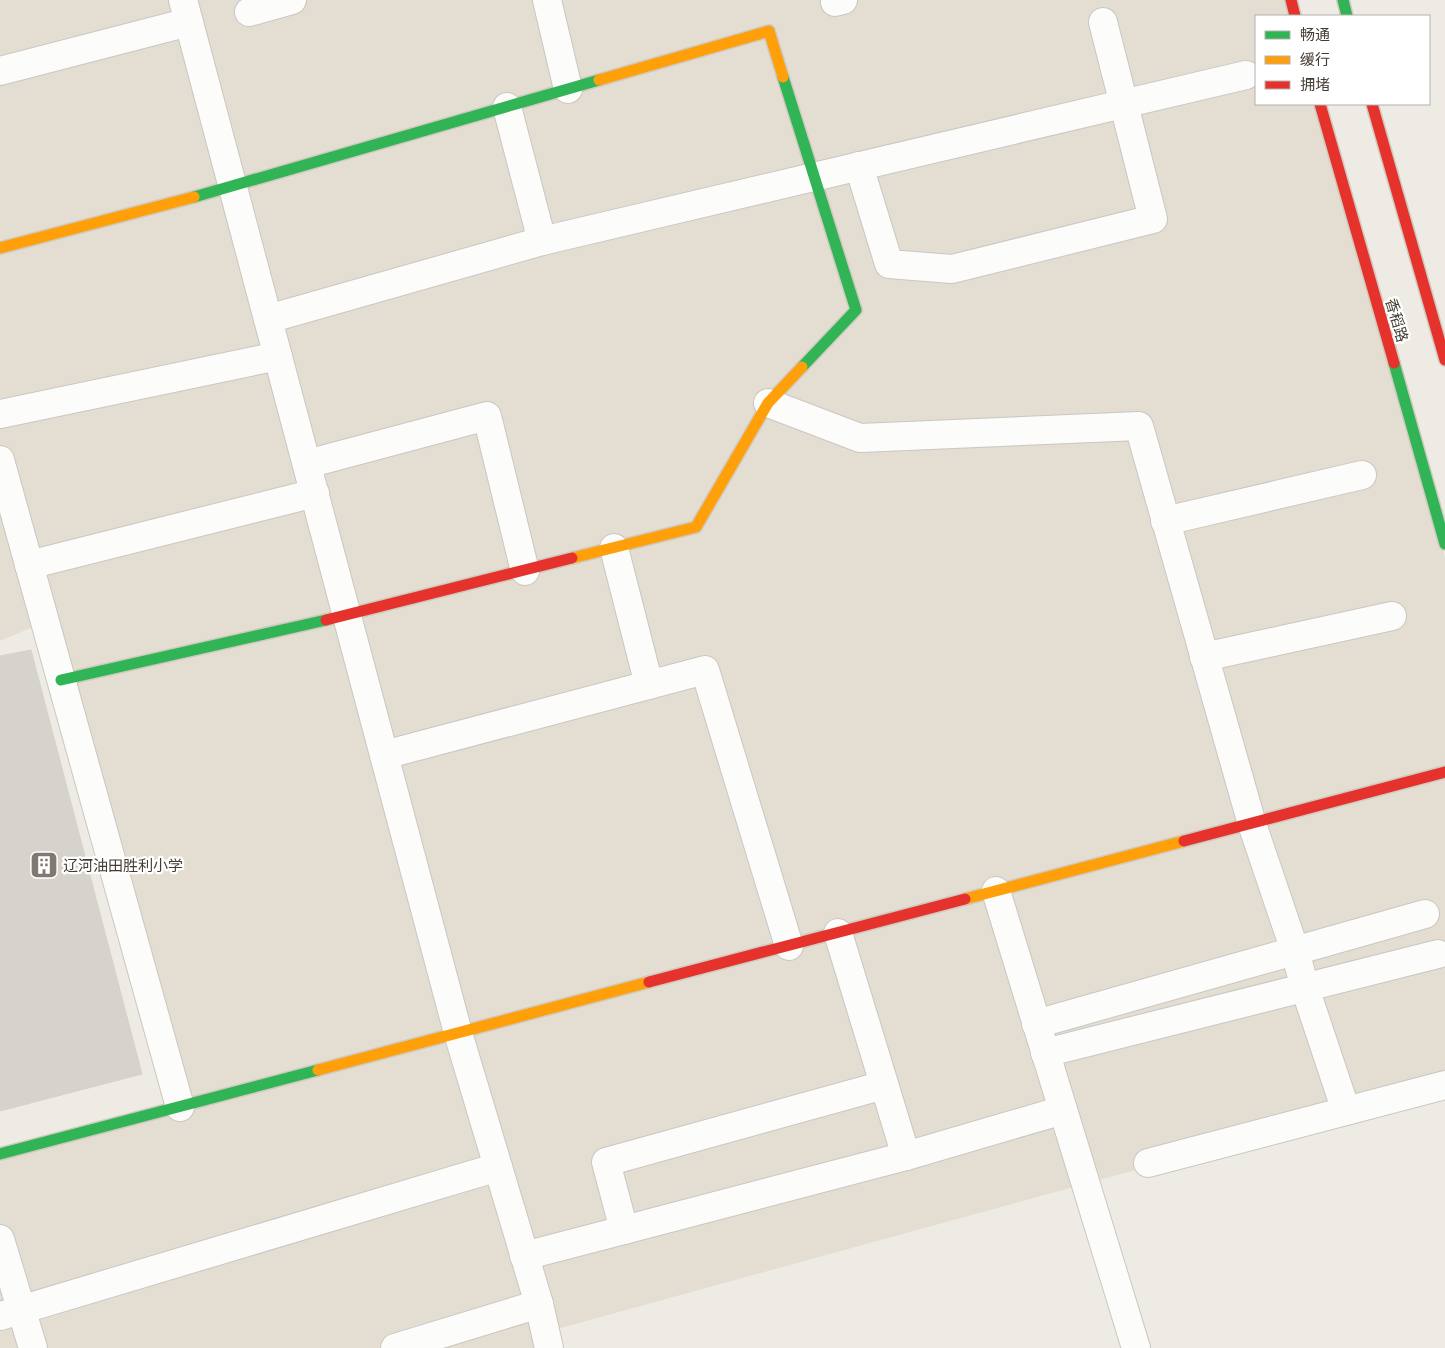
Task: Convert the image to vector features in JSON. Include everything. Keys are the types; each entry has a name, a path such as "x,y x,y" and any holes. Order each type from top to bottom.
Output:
{"street":[{"path":"249,12 292,0"},
{"path":"547,0 568,89"},
{"path":"1291,0 1295,15"},
{"path":"1343,0 1347,15"},
{"path":"0,71 186,11 458,1033 539,1304 549,1348"},
{"path":"859,166 889,264 952,270 1153,219 1103,22"},
{"path":"0,248 233,187 769,30 856,310 768,402 696,527 347,616 61,680"},
{"path":"268,319 542,240 1246,75"},
{"name":"香稻路","path":"1320,105 1445,544"},
{"path":"1372,105 1443,349"},
{"path":"507,107 542,240"},
{"path":"0,414 278,356"},
{"path":"768,402 860,438 1139,426 1252,824 1295,951 1304,988 1346,1111"},
{"path":"307,464 487,416 525,571"},
{"path":"0,460 180,1106"},
{"path":"1165,521 1362,475"},
{"path":"29,565 314,493"},
{"path":"614,548 649,685"},
{"path":"1204,657 1392,616"},
{"path":"384,755 705,670 789,946"},
{"path":"0,1154 1445,772"},
{"path":"996,891 1136,1348"},
{"path":"1036,1024 1425,914"},
{"path":"838,933 906,1156"},
{"path":"1045,1053 1438,954"},
{"path":"624,1230 606,1162 884,1085"},
{"path":"1148,1163 1445,1085"},
{"path":"524,1256 906,1156 1063,1110"},
{"path":"11,1314 498,1167"},
{"path":"0,1239 11,1314 33,1348"},
{"path":"395,1348 539,1304"}],"shaded area":[{"path":"0,0 1290,0 1295,15 1255,15 1255,105 1319,105 1445,558 1445,1085 546,1332 549,1348 0,1348 0,1154 179,1107 44,622 0,641"}],"building":[{"name":"辽河油田胜利小学","path":"31,650 142,1074 0,1111 0,656"}],"traffic: fast":[{"path":"1343,0 1347,15"},
{"path":"783,77 856,310 802,367"},
{"path":"194,197 599,80"},
{"path":"1394,363 1445,544"},
{"path":"61,680 326,620"},
{"path":"0,1154 318,1070"}],"traffic: slow":[{"path":"599,80 769,31 783,77"},
{"path":"0,248 194,197"},
{"path":"572,558 696,527 768,403 802,367"},
{"path":"965,899 1184,841"},
{"path":"318,1070 649,982"}],"traffic: jam":[{"path":"1291,0 1295,15"},
{"path":"1320,105 1394,363"},
{"path":"1372,105 1445,360"},
{"path":"326,620 572,558"},
{"path":"1184,841 1445,772"},
{"path":"649,982 965,899"}],"place":[{"name":"辽河油田胜利小学","path":"44,865"}]}
